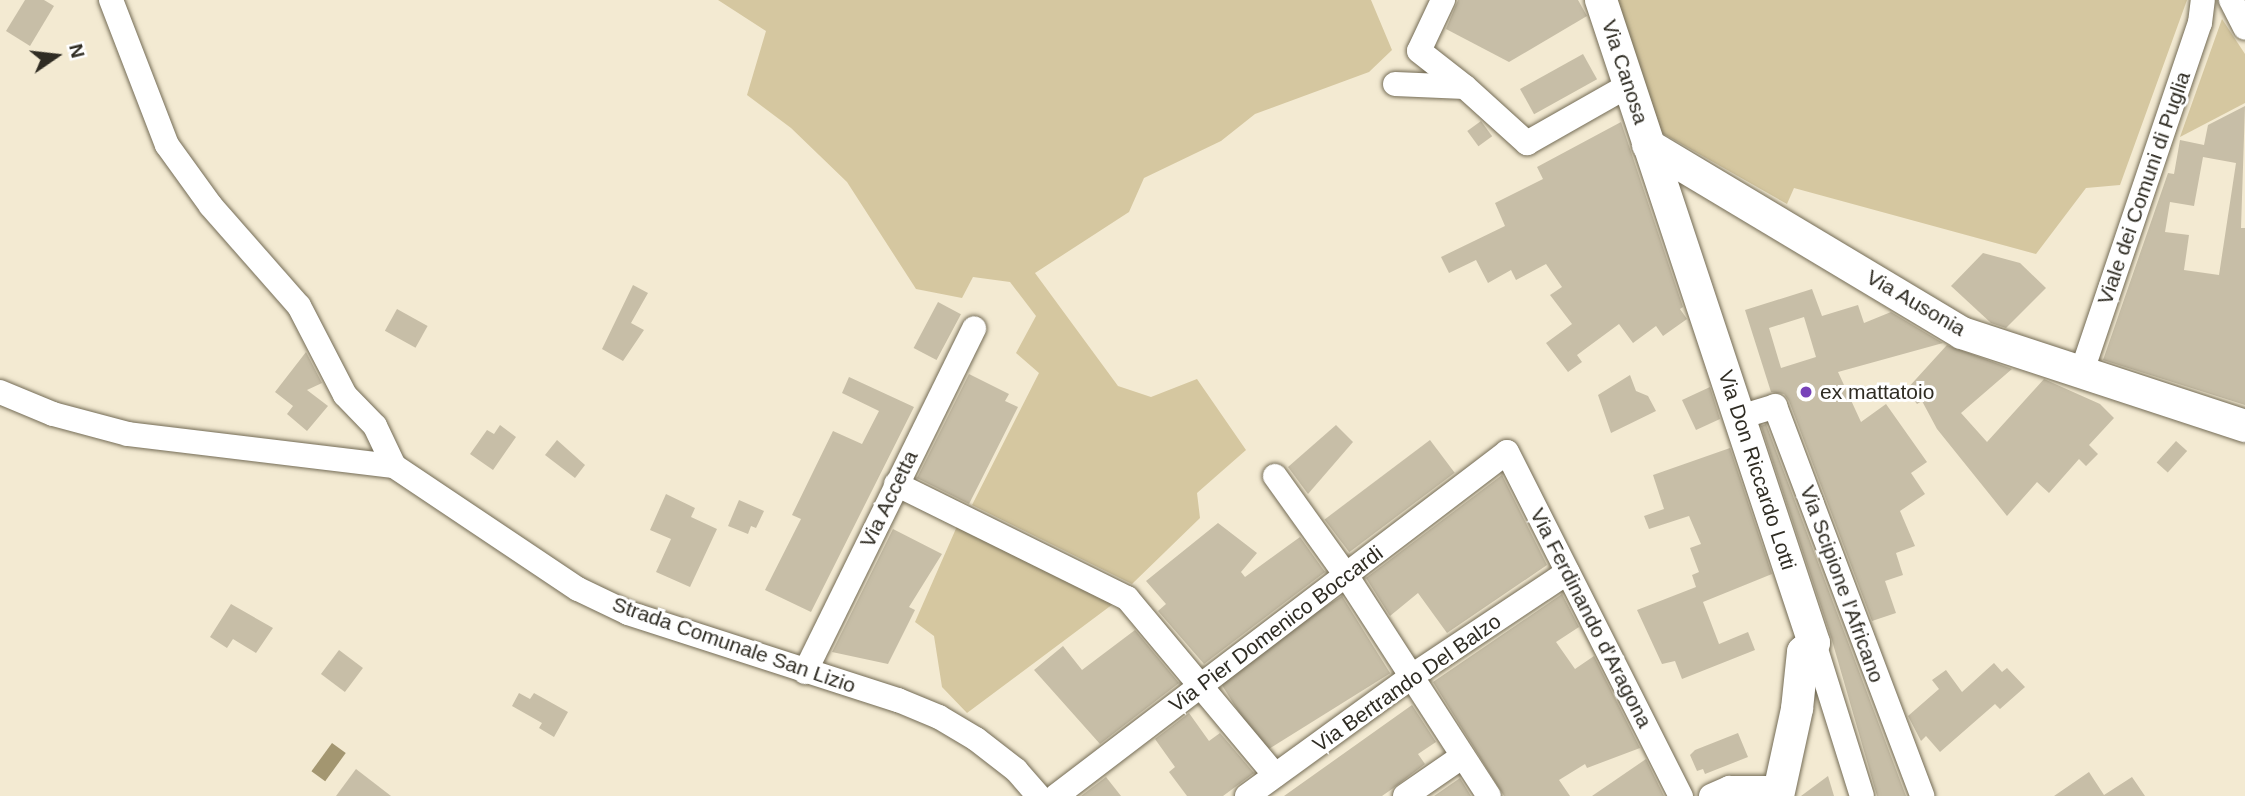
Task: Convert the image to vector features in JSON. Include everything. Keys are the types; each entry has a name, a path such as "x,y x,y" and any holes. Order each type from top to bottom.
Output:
{"main road":[{"name":"Via Canosa","path":"1601,0 1648,145"},
{"name":"Via Ausonia","path":"1648,145 1962,333 2245,426"},
{"name":"Via Don Riccardo Lotti","path":"1648,145 1814,643"},
{"path":"1779,792 1803,652 1814,643"}],"street":[{"path":"111,0 167,145 211,206 299,306 324,347 345,395 374,426 394,466"},
{"path":"1443,0 1419,51 1465,87 1527,143 1629,85"},
{"name":"Viale dei Comuni di Puglia","path":"2081,374 2200,23 2203,0"},
{"path":"2231,0 2245,28"},
{"path":"1395,84 1465,87"},
{"name":"Via Accetta","path":"805,672 974,328"},
{"path":"0,392 53,414 128,434 394,466"},
{"name":"Via Scipione l'Africano","path":"1740,417 1774,406 1922,796"},
{"name":"Via Ferdinando d'Aragona","path":"1496,462 1507,452 1681,796"},
{"name":"Via Pier Domenico Boccardi","path":"1056,796 1496,462"},
{"name":"Strada Comunale San Lizio","path":"394,466 578,589 628,613 939,718 976,738 1016,770 1039,796"},
{"path":"1275,476 1346,575 1489,796"},
{"path":"896,484 1127,598 1275,775"},
{"name":"Via Bertrando Del Balzo","path":"1247,796 1412,677 1568,572"},
{"name":"Via Don Riccardo Lotti","path":"1814,643 1862,796"},
{"path":"1405,796 1463,756"},
{"path":"1711,796 1729,788 1779,792"}],"shaded area":[{"path":"718,0 1371,0 1392,50 1369,72 1255,114 1221,141 1144,178 1129,212 1035,273 1118,386 1151,397 1197,379 1246,450 1197,493 1200,518 1132,584 972,505 1039,373 1016,353 1036,316 1010,282 973,277 962,298 916,289 847,182 791,128 747,95 766,31"},
{"path":"1617,0 2187,0 2120,185 2086,188 2036,254 1794,188 1787,204 1662,133"},
{"path":"2222,19 2245,54 2245,103 2180,137"},
{"path":"958,524 1113,604 967,713 942,687 934,636 915,622"},
{"path":"332,743 346,753 325,781 311,771"}],"building":[{"path":"25,0 44,0 54,6 30,46 6,31"},
{"path":"1458,0 1578,0 1587,16 1509,62 1446,29"},
{"path":"1583,54 1597,79 1534,114 1520,89"},
{"path":"2245,106 2241,228 2245,228 2245,405 2103,360 2168,173 2174,174 2180,140 2204,145 2208,125","holes":["2203,157 2236,163 2219,275 2184,270 2189,235 2165,232 2170,202 2194,206"]},
{"path":"1481,121 1492,136 1478,146 1467,131"},
{"path":"1621,122 1683,307 1680,309 1687,319 1663,336 1656,326 1633,343 1619,324 1577,355 1582,362 1568,372 1546,343 1572,324 1550,295 1562,287 1546,264 1516,280 1511,270 1488,283 1476,260 1449,273 1441,257 1505,226 1495,203 1543,179 1537,167"},
{"path":"1983,253 2020,263 2046,288 2006,328 1991,323 1951,286"},
{"path":"633,285 648,293 631,323 644,330 623,361 602,349"},
{"path":"1812,289 1822,316 1858,305 1864,323 1891,312 1943,343 1838,372 1861,422 1886,404 1927,462 1911,473 1925,494 1900,511 1915,546 1896,553 1903,575 1885,581 1896,613 1872,621 1789,401 1784,394 1771,392 1745,310","holes":["1804,317 1816,357 1781,368 1769,328"]},
{"path":"938,302 961,314 937,360 914,348"},
{"path":"397,309 428,326 415,348 385,331"},
{"path":"1947,345 2012,369 1961,413 1987,442 2044,379 2100,404 2114,418 2089,445 2098,454 2086,466 2079,459 2049,493 2037,482 2007,516 1937,429 1922,401 1917,404 1906,390"},
{"path":"306,352 322,383 307,390 328,406 307,431 287,414 293,406 275,392"},
{"path":"969,374 1009,394 1005,401 1018,407 969,504 917,478"},
{"path":"1630,375 1636,391 1648,396 1656,411 1611,433 1598,395"},
{"path":"849,377 914,407 811,612 765,590 801,519 792,515 833,431 862,444 879,411 842,393"},
{"path":"1710,387 1720,419 1696,430 1682,400"},
{"path":"1766,424 1906,796 1877,796 1831,637 1761,426"},
{"path":"500,425 516,437 493,470 470,454 487,430 494,434"},
{"path":"1336,425 1353,442 1308,494 1288,467"},
{"path":"557,440 585,465 575,478 545,455"},
{"path":"1430,440 1455,473 1349,552 1325,519"},
{"path":"2176,441 2187,451 2168,473 2157,463"},
{"path":"1730,448 1772,574 1703,602 1719,644 1748,632 1755,650 1682,679 1675,661 1662,664 1637,610 1696,587 1692,575 1699,572 1690,548 1701,544 1689,516 1649,529 1644,516 1664,509 1653,475"},
{"path":"1502,475 1547,565 1447,633 1418,593 1390,616 1366,578"},
{"path":"666,494 695,508 691,517 717,529 690,587 656,572 671,539 650,530"},
{"path":"739,500 764,511 756,528 751,526 748,534 728,526"},
{"path":"1218,523 1257,553 1241,572 1245,577 1300,537 1325,572 1204,664 1158,611 1166,604 1146,581"},
{"path":"893,529 942,554 909,607 915,610 888,664 832,652"},
{"path":"1562,594 1579,627 1556,642 1575,669 1594,656 1640,748 1587,768 1585,764 1559,780 1570,796 1504,796 1433,682"},
{"path":"1342,596 1390,673 1264,752 1216,675"},
{"path":"231,604 273,628 256,653 233,639 227,648 210,637"},
{"path":"1135,630 1179,683 1100,744 1034,670 1063,646 1082,670"},
{"path":"339,650 363,668 345,692 321,674"},
{"path":"1994,663 2002,672 2007,668 2025,687 2000,709 1995,704 1940,752 1926,736 1921,741 1908,716 1939,689 1932,680 1946,670 1962,692"},
{"path":"519,693 530,699 534,693 568,712 554,737 539,728 542,723 512,706"},
{"path":"1412,705 1436,742 1418,754 1425,764 1392,789 1382,796 1284,796"},
{"path":"1189,713 1209,741 1220,733 1254,773 1223,796 1187,796 1169,772 1175,767 1155,739"},
{"path":"1738,733 1748,757 1705,774 1703,769 1697,771 1690,755 1695,750"},
{"path":"1646,759 1664,796 1592,796"},
{"path":"356,769 391,796 336,796"},
{"path":"2089,772 2104,795 2132,777 2145,796 2054,796"},
{"path":"1828,776 1834,796 1801,796"},
{"path":"1106,777 1121,796 1081,796"},
{"path":"1460,778 1471,796 1434,796"}],"place":[{"name":"ex mattatoio","path":"1806,392"}]}
